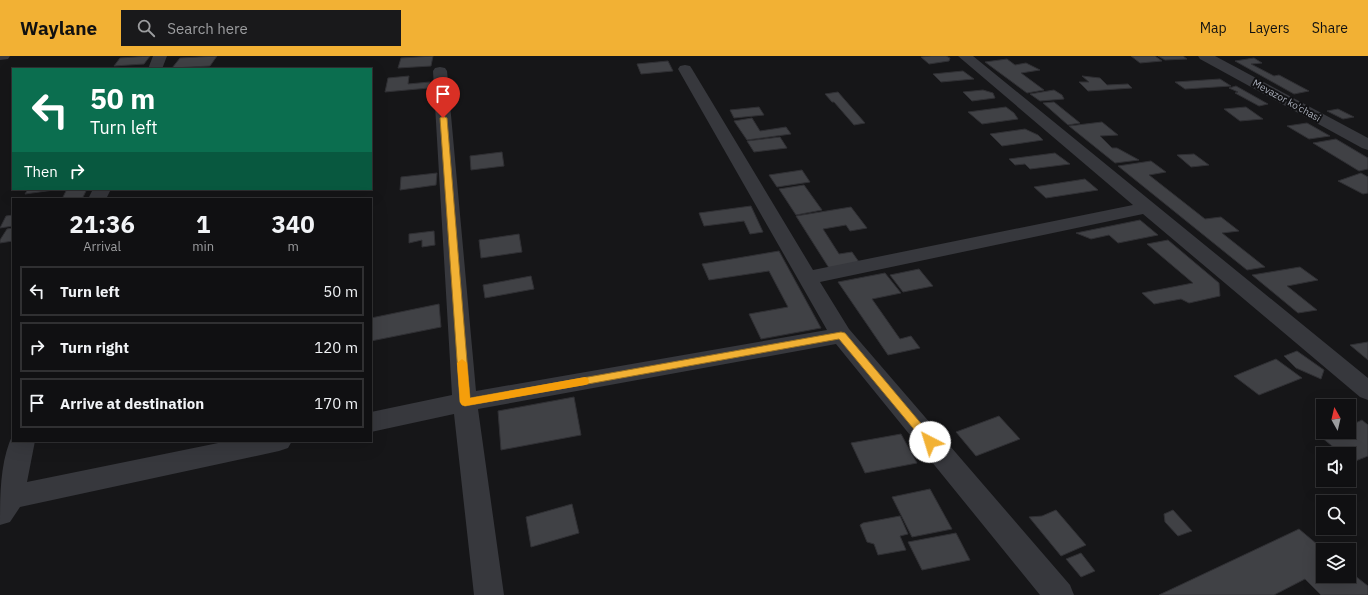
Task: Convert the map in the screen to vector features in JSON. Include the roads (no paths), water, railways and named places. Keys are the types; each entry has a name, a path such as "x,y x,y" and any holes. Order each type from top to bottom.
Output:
{"street":[{"path":"155,68 160,56"},
{"path":"965,56 1368,391"},
{"name":"Mevazor ko'chasi","path":"1206,56 1368,145"},
{"path":"685,69 841,336 1059,595"},
{"path":"440,71 465,402 489,595"},
{"path":"808,278 1146,208"},
{"path":"372,422 465,402 841,336"},
{"path":"22,442 5,505 275,442"}]}
